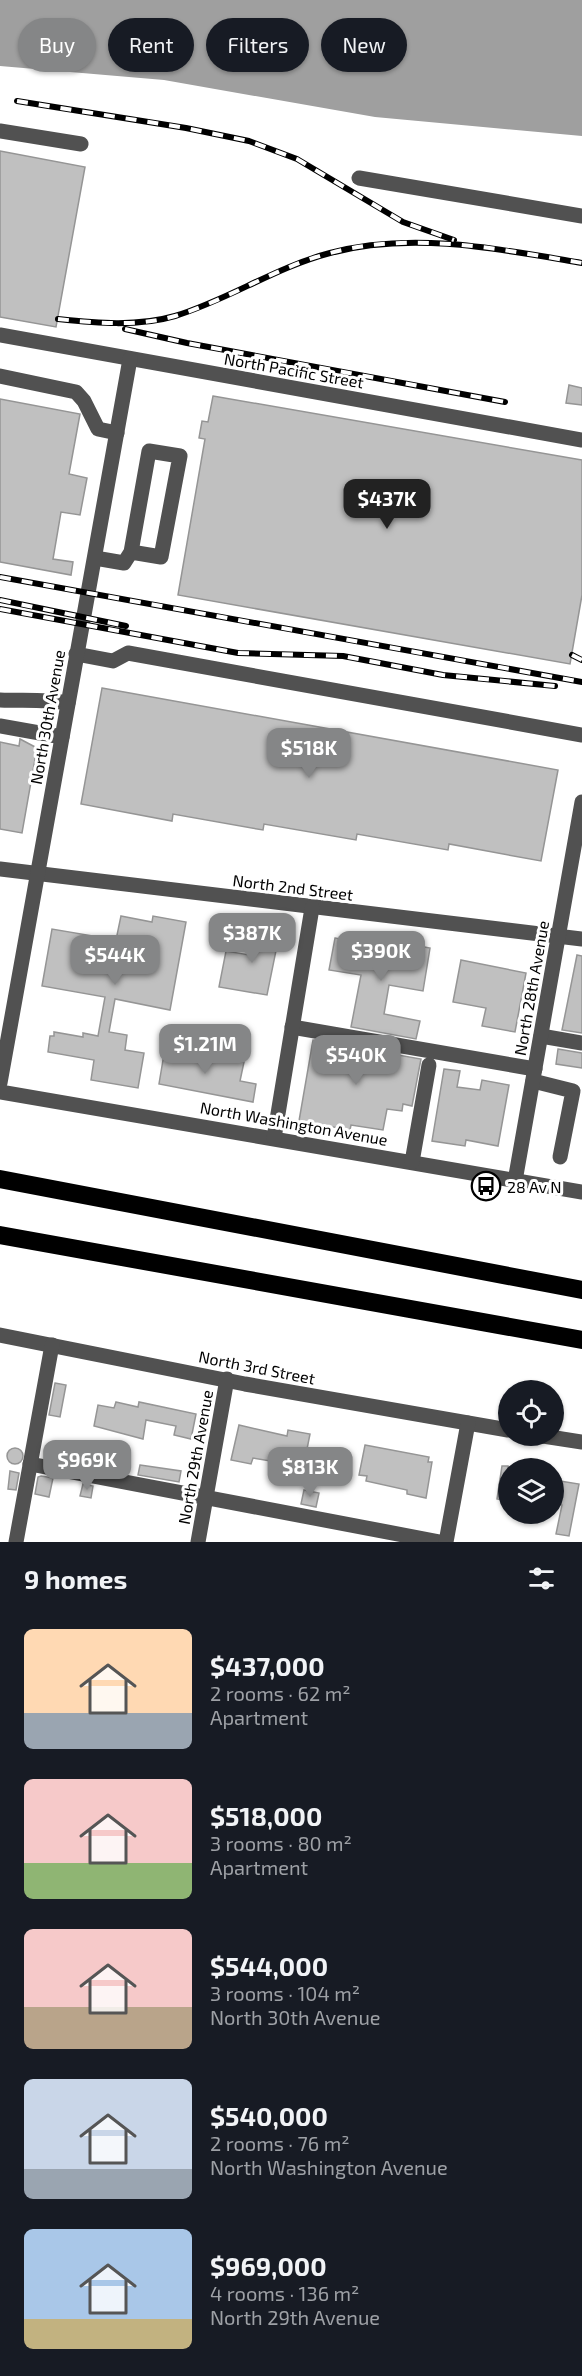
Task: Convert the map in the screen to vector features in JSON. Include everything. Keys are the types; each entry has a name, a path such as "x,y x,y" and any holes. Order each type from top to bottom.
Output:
{"highway":[{"path":"0,1179 582,1290"},
{"path":"0,1235 582,1340"},
{"path":"466,1269 582,1284"}],"street":[{"path":"0,131 81,144"},
{"path":"359,178 582,216"},
{"name":"North Pacific Street","path":"0,335 582,440"},
{"name":"North 30th Avenue","path":"0,1083 130,359"},
{"path":"0,376 76,392 98,429 117,433"},
{"path":"94,558 124,563 131,552 149,451 180,456 161,557 131,552"},
{"path":"76,654 113,661 128,653 582,735"},
{"path":"0,700 29,702 48,699 68,703"},
{"path":"0,726 62,737"},
{"name":"North 28th Avenue","path":"515,1181 582,802"},
{"name":"North 2nd Street","path":"0,869 582,939"},
{"path":"274,1138 312,908"},
{"path":"292,1027 534,1075 577,1088 560,1156"},
{"path":"541,1036 582,1043"},
{"path":"412,1161 429,1065"},
{"name":"North Washington Avenue","path":"0,1092 582,1192"},
{"name":"North 3rd Street","path":"0,1335 245,1384 498,1428"},
{"path":"16,1542 52,1345"},
{"name":"North 29th Avenue","path":"198,1542 227,1379"},
{"path":"446,1542 468,1423"},
{"path":"564,1439 582,1442"},
{"path":"30,1464 440,1542"}],"shaded area":[{"path":"0,0 582,0 582,136 375,117 164,80 70,72 96,72 96,18 18,18 18,68 0,66"}],"building":[{"path":"0,151 85,167 56,327 0,317"},
{"path":"569,385 582,388 582,405 566,403"},
{"path":"213,396 582,460 582,595 570,664 178,595 205,439 199,438 202,421 208,422"},
{"path":"0,399 80,414 69,474 87,478 80,515 61,512 53,559 73,562 71,575 0,562"},
{"path":"102,688 558,770 541,861 449,844 448,850 357,834 356,840 264,824 263,830 173,814 172,821 81,804"},
{"path":"20,739 37,748 22,833 0,829 0,742 19,746"},
{"path":"121,916 152,922 153,916 186,922 170,1010 115,999 109,1032 127,1035 125,1050 144,1053 138,1088 91,1080 94,1060 48,1052 50,1036 54,1036 54,1032 83,1037 83,1033 98,1036 105,997 42,986 52,929 116,940"},
{"path":"254,928 280,931 267,995 219,987 226,951 249,955"},
{"path":"335,938 413,952 414,945 430,948 423,991 389,985 384,1014 420,1021 416,1039 351,1027 361,975 329,970"},
{"path":"577,955 582,956 582,1033 562,1030"},
{"path":"461,960 526,973 515,1032 482,1026 486,1008 453,1002"},
{"path":"313,1040 421,1059 412,1106 403,1104 402,1111 387,1109 383,1130 351,1125 350,1130 299,1121"},
{"path":"165,1048 244,1062 240,1081 256,1084 253,1102 159,1084"},
{"path":"558,1049 582,1053 582,1068 556,1064"},
{"path":"444,1069 460,1071 457,1087 480,1090 482,1080 509,1085 498,1146 466,1140 465,1146 432,1141"},
{"path":"55,1383 66,1385 60,1417 49,1415"},
{"path":"116,1402 138,1407 139,1402 196,1414 191,1439 174,1435 176,1426 146,1420 143,1439 94,1426 98,1405 114,1408"},
{"path":"239,1425 287,1436 288,1430 310,1434 307,1449 302,1448 300,1458 278,1453 276,1462 253,1458 251,1464 231,1460"},
{"path":"365,1445 429,1457 428,1462 432,1462 426,1498 407,1494 407,1490 366,1481 367,1476 359,1475"},
{"path":"15,1448 21,1450 23,1456 21,1462 15,1464 9,1462 7,1456 9,1450"},
{"path":"46,1450 61,1452 60,1460 45,1457"},
{"path":"89,1452 114,1458 112,1470 86,1465"},
{"path":"140,1465 181,1471 179,1482 138,1475"},
{"path":"10,1471 19,1473 16,1490 8,1489"},
{"path":"38,1477 53,1478 49,1497 35,1494"},
{"path":"564,1482 579,1484 569,1536 556,1534 558,1524 564,1524"},
{"path":"83,1484 93,1486 91,1498 80,1496"},
{"path":"304,1490 319,1493 316,1507 301,1504"}],"railway":[{"path":"17,101 186,128 249,141 297,159 403,222 454,240"},
{"path":"58,319 116,323 146,322 175,316 310,259 330,253 392,243 456,244 582,263"},
{"path":"125,329 187,343 505,402"},
{"path":"0,577 582,682"},
{"path":"0,600 126,626"},
{"path":"0,609 238,653 343,656 443,675 555,686"},
{"path":"572,655 582,660"}],"place":[{"name":"28 Av N","path":"486,1186"}]}
